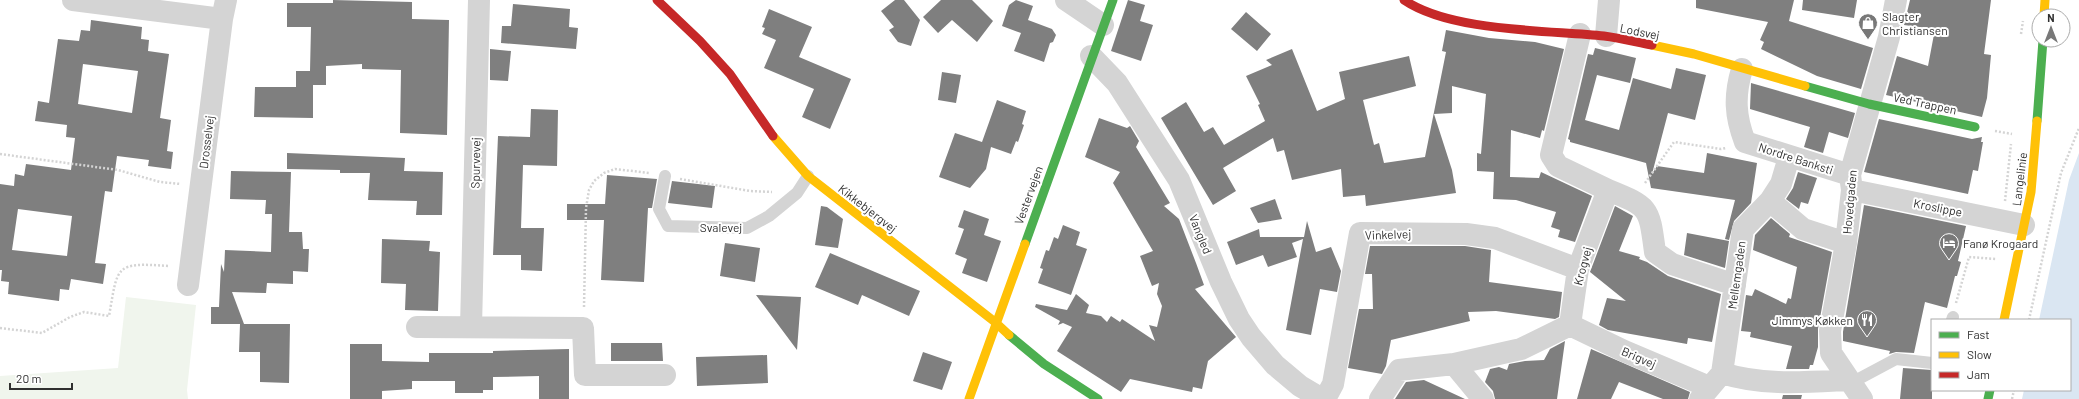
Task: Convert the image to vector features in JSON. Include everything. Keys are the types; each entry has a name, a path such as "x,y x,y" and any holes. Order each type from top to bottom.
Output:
{"street":[{"path":"73,0 224,9"},
{"name":"Spurvevej","path":"471,327 479,0"},
{"name":"Kikkebjergvej","path":"657,0 700,41 730,74 768,130 808,176 995,322 1014,342 1079,388 1098,399"},
{"path":"1066,0 1103,25"},
{"name":"Vestervejen","path":"969,399 995,322 1113,0"},
{"name":"Lodsvej","path":"1404,0 1413,6 1448,18 1491,26 1606,36 1694,54 1742,69 1869,104"},
{"path":"1606,36 1609,0"},
{"name":"Hovedgaden","path":"1854,387 1831,354 1830,331 1846,243 1851,183 1869,104 1889,37 1896,0"},
{"name":"Drosselvej","path":"189,276 224,9"},
{"path":"1580,34 1551,156 1558,166 1608,190 1633,200 1646,209 1651,223 1655,252 1672,264 1735,285"},
{"name":"Langelinie","path":"2004,319 2032,192 2041,48"},
{"name":"Vangled","path":"1092,56 1117,83 1179,180 1221,282 1239,319 1251,337 1275,365 1300,386 1324,399"},
{"name":"Nordre Banksti","path":"1742,69 1736,89 1738,123 1746,142 1789,157 1851,183"},
{"name":"Ved Trappen","path":"1869,104 1975,126"},
{"name":"Mellemgaden","path":"1710,386 1735,285 1743,230 1770,201 1781,184 1789,157"},
{"name":"Kroslippe","path":"1851,183 2024,225"},
{"name":"Krogvej","path":"1570,325 1578,270 1608,190"},
{"path":"1770,201 1803,230 1846,243"},
{"name":"Vinkelvej","path":"1324,399 1333,384 1360,233 1466,234 1496,238 1578,270"},
{"path":"1380,399 1399,370 1454,364 1521,349 1570,325"},
{"name":"Brigvej","path":"1570,325 1624,351 1710,386 1742,380 1854,387"},
{"path":"417,327 583,328 585,375 664,375"},
{"path":"1454,364 1483,399"}],"lane":[{"name":"Svalevej","path":"664,176 659,209 668,226 747,228 769,216 797,193 808,176"},
{"path":"1854,387 1896,359 1931,363"}],"path":[{"path":"2029,319 2061,173 2079,128"},
{"path":"1633,200 1674,142 1721,149 1746,142"},
{"path":"0,154 118,170 160,182 200,187"},
{"path":"1952,318 1969,257 1990,259"},
{"path":"0,328 42,333 70,317 84,312 109,316 116,281 119,273 125,267 138,264 189,276"}],"shaded area":[{"path":"2079,153 2079,399 2022,399 2024,391 2071,391 2071,319 2039,319 2069,180"},
{"path":"126,297 196,305 187,390 188,399 0,399 0,376 118,368"}],"building":[{"path":"333,0 412,2 412,19 449,20 447,135 400,133 401,70 362,69 362,64 326,66 326,85 313,85 313,118 254,117 255,87 296,87 296,71 310,71 311,27 287,27 287,3 333,3"},
{"path":"895,0 904,0 920,20 911,46 898,42 889,30 894,27 881,11"},
{"path":"941,0 972,0 993,21 977,42 952,20 938,33 923,17"},
{"path":"1016,0 1033,6 1028,20 1052,29 1056,35 1053,42 1050,43 1044,62 1014,51 1021,33 1002,26 1009,5"},
{"path":"1128,0 1145,5 1140,21 1153,25 1141,61 1111,51"},
{"path":"1696,0 1794,0 1789,21 1873,48 1861,89 1817,76 1761,49 1764,42 1760,40 1768,22 1696,8"},
{"path":"1803,0 1857,0 1854,18 1802,10"},
{"path":"1910,0 1991,0 1984,54 1991,55 1987,98 1982,117 1886,95 1897,56 1928,66 1935,29 1904,25"},
{"path":"513,4 570,9 569,27 578,28 576,49 501,43 502,26 511,26"},
{"path":"769,9 812,27 799,57 851,79 830,129 802,117 814,89 764,68 776,40 762,34 765,28 762,27"},
{"path":"1246,12 1271,34 1257,51 1231,29"},
{"path":"91,20 142,27 141,39 149,40 148,51 169,54 160,118 171,120 167,151 173,152 171,169 148,166 149,160 117,156 112,192 105,191 95,263 106,264 103,284 71,279 69,290 60,289 59,301 8,294 9,282 1,281 2,270 0,270 0,184 14,186 15,174 24,176 26,164 71,170 75,138 66,137 67,125 35,121 38,101 49,103 58,39 79,41 81,30 90,31","holes":["83,64 138,71 132,113 78,104","18,209 72,216 67,256 12,250"]},
{"path":"1446,30 1489,38 1535,42 1564,49 1544,131 1542,130 1540,138 1511,130 1510,177 1539,178 1541,172 1592,196 1575,242 1558,237 1560,230 1551,227 1556,212 1516,200 1493,199 1494,172 1477,171 1477,153 1481,154 1486,94 1452,86 1452,113 1434,114 1452,170 1456,193 1366,206 1365,195 1343,197 1341,169 1292,180 1284,150 1277,152 1273,138 1223,168 1236,191 1213,205 1161,118 1186,102 1204,132 1213,127 1224,145 1265,121 1258,105 1260,104 1246,76 1272,65 1266,60 1292,49 1317,111 1345,99 1339,72 1409,56 1416,86 1363,100 1374,145 1379,143 1384,163 1425,157 1446,52 1442,51"},
{"path":"1595,48 1636,58 1630,83 1597,75 1585,120 1619,130 1633,78 1671,89 1676,68 1706,75 1695,120 1668,113 1652,174 1657,166 1704,173 1707,153 1757,163 1751,203 1734,221 1729,240 1725,239 1735,200 1651,188 1646,163 1570,142 1568,139 1588,54 1593,55"},
{"path":"490,49 511,51 508,81 490,80"},
{"path":"942,72 961,75 956,103 938,100"},
{"path":"1751,83 1855,113 1848,138 1829,132 1823,153 1804,147 1810,127 1750,109"},
{"path":"997,100 1026,111 1022,124 1024,125 1018,142 1016,141 1011,154 991,147 986,169 970,188 939,177 955,133 982,142"},
{"path":"531,109 558,110 557,166 523,165 521,228 544,228 542,271 521,270 521,255 493,255 498,136 530,137"},
{"path":"1099,118 1127,128 1130,126 1139,141 1136,147 1170,203 1164,206 1179,219 1204,285 1195,289 1236,337 1208,361 1202,389 1193,387 1192,392 1130,379 1121,392 1057,351 1072,327 1063,323 1058,325 1060,321 1035,307 1036,304 1067,310 1076,294 1089,305 1086,313 1101,316 1107,322 1111,316 1120,322 1122,319 1155,341 1149,325 1157,327 1162,306 1157,294 1159,283 1152,286 1140,256 1153,251 1113,183 1120,172 1085,157"},
{"path":"1879,119 1972,139 1982,137 1981,142 1983,142 1978,171 1973,170 1968,194 1864,172"},
{"path":"287,153 405,158 404,171 443,172 442,215 416,215 417,201 368,200 370,173 340,173 340,170 287,169"},
{"path":"231,171 291,172 289,232 302,232 303,249 309,249 308,272 293,271 293,284 267,283 266,293 232,292 244,324 211,324 211,307 219,307 221,264 224,272 225,250 271,252 272,214 265,214 266,200 230,199"},
{"path":"1798,172 1817,178 1808,204 1801,202 1799,209 1786,199 1793,188"},
{"path":"607,175 657,179 652,208 648,208 644,282 601,280 604,220 567,220 567,204 605,204"},
{"path":"672,181 715,186 712,208 668,203"},
{"path":"1275,199 1282,219 1258,223 1250,208"},
{"path":"1864,205 1966,226 1958,261 1961,262 1957,276 1955,276 1947,308 1925,302 1914,353 1896,352 1889,354 1890,351 1843,341 1843,332"},
{"path":"821,206 827,207 843,219 838,248 815,245"},
{"path":"1615,206 1633,216 1619,251 1640,257 1639,259 1647,262 1668,276 1721,294 1712,342 1688,338 1687,344 1608,330 1599,325 1607,298 1626,301 1590,272"},
{"path":"964,210 989,219 984,235 1001,241 987,282 962,273 967,259 955,254 964,229 958,227"},
{"path":"1771,218 1790,234 1789,237 1832,252 1818,329 1818,347 1813,365 1810,365 1809,369 1786,369 1792,346 1750,337 1751,332 1741,331 1746,295 1752,296 1755,289 1786,304 1788,298 1791,299 1797,267 1753,250 1755,235"},
{"path":"1307,221 1316,252 1331,247 1341,271 1337,292 1320,289 1311,335 1286,330 1303,239 1292,243 1297,257 1268,267 1263,255 1236,265 1227,242 1259,229 1260,237 1304,237"},
{"path":"1063,225 1080,232 1076,245 1087,249 1071,295 1038,283 1043,269 1040,268 1046,250 1049,251 1054,237 1058,239"},
{"path":"1687,233 1729,241 1725,268 1684,255"},
{"path":"382,239 430,241 429,251 440,252 438,311 405,310 406,284 381,283"},
{"path":"725,243 760,248 755,282 720,276"},
{"path":"1370,246 1465,246 1491,250 1489,282 1562,292 1559,317 1555,319 1496,311 1468,312 1470,321 1391,340 1386,366 1382,374 1348,368 1359,309 1373,309 1372,274 1365,274"},
{"path":"830,253 920,291 909,316 862,295 858,305 815,287"},
{"path":"756,295 801,297 797,350"},
{"path":"240,324 290,324 289,383 260,382 260,352 239,352"},
{"path":"1565,341 1557,399 1495,399 1493,391 1485,382 1490,369 1499,367 1507,370 1509,364 1544,360 1550,349"},
{"path":"611,343 662,343 663,361 611,361"},
{"path":"350,344 382,344 382,361 429,362 429,353 493,353 493,351 569,349 569,399 539,399 539,376 493,377 493,390 483,390 483,393 455,393 455,381 412,381 412,389 382,391 382,399 350,399"},
{"path":"1591,349 1690,392 1688,399 1663,399 1619,382 1611,399 1577,399"},
{"path":"923,352 952,362 942,390 913,381"},
{"path":"767,355 768,383 697,386 696,357"},
{"path":"1903,368 1931,370 1932,399 1900,399"},
{"path":"1424,380 1465,399 1395,399 1406,382"},
{"path":"1783,395 1802,395 1801,399 1782,399"}],"traffic: fast":[{"path":"1025,244 1113,0"},
{"path":"2037,121 2042,48"},
{"path":"1805,86 1869,104 1975,127"},
{"path":"1009,335 1044,364 1098,399"},
{"path":"1988,399 1990,391"}],"traffic: slow":[{"path":"2044,8 2045,0"},
{"path":"1652,45 1694,54 1805,86"},
{"path":"2004,319 2031,192 2037,121"},
{"path":"773,136 808,176 995,322 1009,335"},
{"path":"969,399 1025,244"}],"traffic: jam":[{"path":"657,0 700,41 730,74 773,136"},
{"path":"1404,0 1424,10 1447,18 1473,24 1500,28 1604,36 1652,45"}],"place":[{"name":"Slagter Christiansen","path":"1868,40"},
{"name":"Fanø Krogaard","path":"1949,260"},
{"name":"Jimmys Køkken","path":"1867,337"}]}
